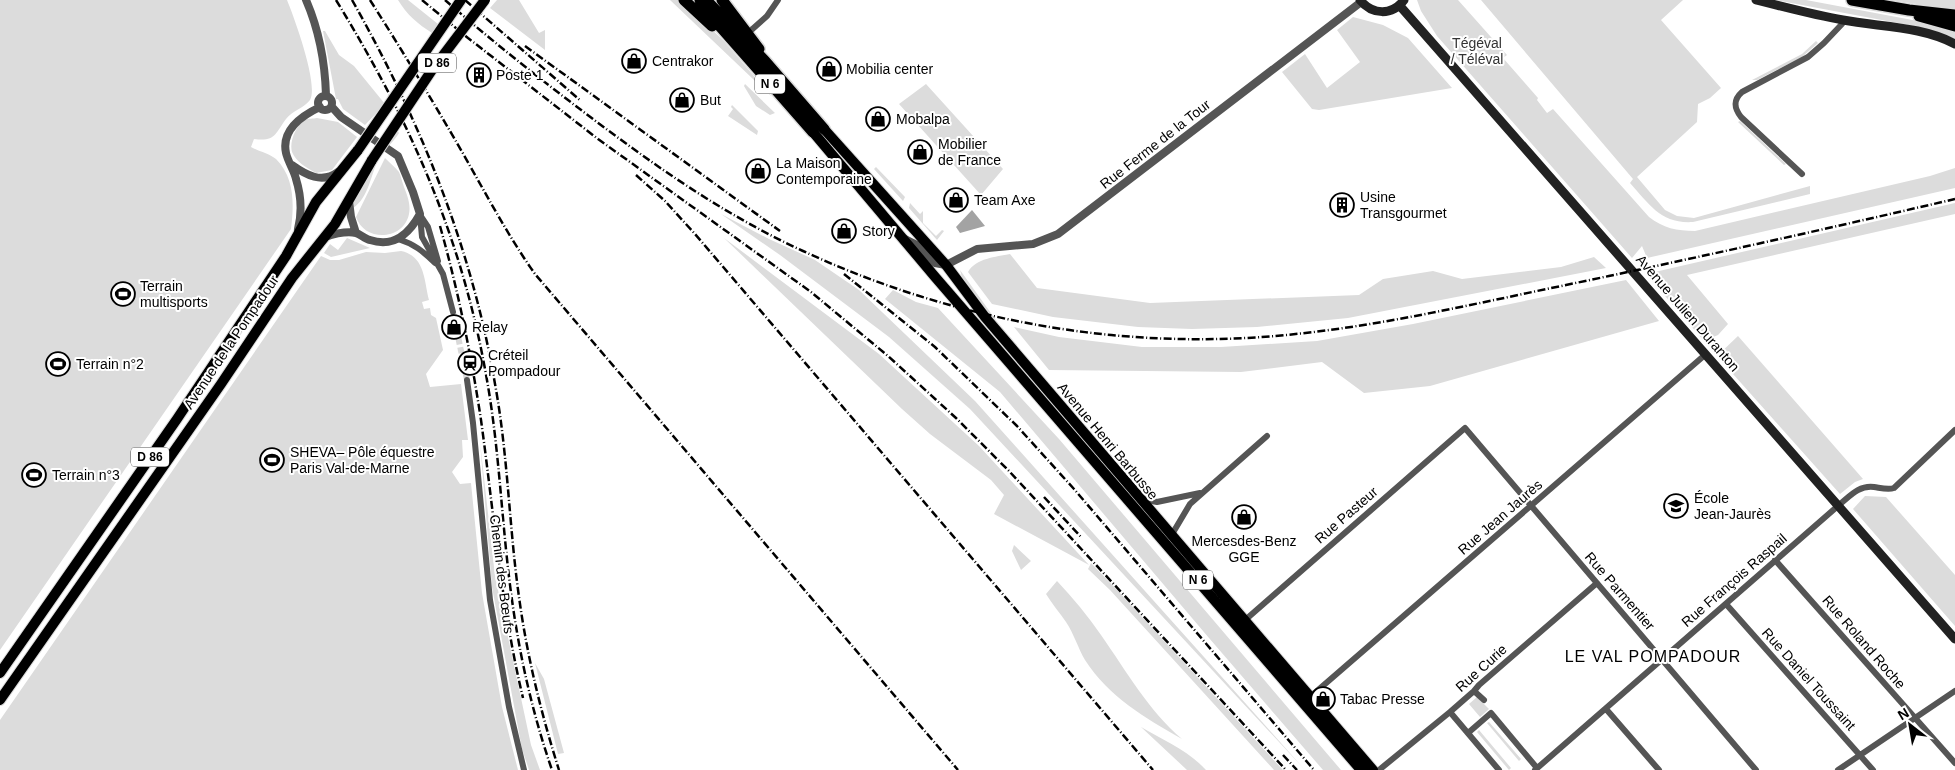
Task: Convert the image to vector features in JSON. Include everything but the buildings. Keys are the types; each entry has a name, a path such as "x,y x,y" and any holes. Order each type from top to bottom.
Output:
{"highway":[{"path":"684,0 718,32 728,35"},
{"name":"N 6","path":"700,0 704,8 728,35 818,130"},
{"name":"N 6","path":"706,0 765,61 818,130"},
{"path":"722,0 757,44 765,61"},
{"path":"1852,0 1909,10 1955,15"},
{"path":"1909,10 1919,16 1955,26"}],"main road":[{"name":"Avenue de la Pompadour","path":"0,672 177,419 286,256 316,202 347,166 461,0"},
{"name":"Avenue de la Pompadour","path":"0,700 292,278 335,224 372,160 432,70 485,0"},
{"path":"1756,0 1842,20 1921,32 1946,38 1955,44"},
{"path":"1360,1 1368,8 1380,12 1388,11 1402,3"},
{"name":"Avenue Julien Duranton","path":"1402,3 1955,639"},
{"name":"Avenue Henri Barbusse","path":"818,130 946,265 985,317 1373,770"},
{"name":"Avenue Henri Barbusse","path":"818,130 901,236 1361,770"}],"street":[{"path":"306,0 319,37 324,64 326,95"},
{"path":"748,33 767,16 778,0"},
{"name":"Rue Ferme de la Tour","path":"946,265 977,249 1033,244 1058,234 1360,1"},
{"path":"1802,174 1741,117 1735,106 1737,98 1742,92 1808,58 1842,24 1842,20"},
{"path":"326,95 332,98 332,107 341,117 398,156 420,214 428,227 453,312"},
{"path":"320,107 319,99 326,95"},
{"path":"320,107 326,110 332,107"},
{"path":"295,238 301,209 299,190 285,148 287,135 290,128 300,117 320,107"},
{"path":"290,164 304,174 316,178 334,175 347,166"},
{"path":"349,201 356,233"},
{"path":"325,237 341,233 356,233 370,240 382,242 398,239 410,230 420,214"},
{"path":"901,236 919,246 935,263 946,265"},
{"path":"398,239 419,248 440,267"},
{"name":"Rue Jean Jaurès","path":"1310,697 1706,354"},
{"name":"Chemin des Bœufs","path":"466,380 473,423 490,600 509,707 524,770"},
{"name":"Rue Parmentier","path":"1465,428 1756,770"},
{"name":"Rue Pasteur","path":"1244,621 1465,428"},
{"name":"Rue François Raspail","path":"1536,769 1838,505 1860,488 1894,488 1955,430"},
{"path":"1171,536 1190,504 1267,436"},
{"path":"1139,499 1157,502 1202,492"},
{"name":"Rue Roland Roche","path":"1775,560 1955,763"},
{"name":"Rue Curie","path":"1379,770 1474,692 1479,685 1597,583"},
{"name":"Rue Daniel Toussaint","path":"1726,604 1873,770"},
{"path":"1838,770 1955,691"},
{"path":"1474,692 1484,700"},
{"path":"1606,709 1659,770"},
{"path":"1450,712 1499,770"},
{"path":"1468,733 1491,714 1536,769"}],"green space":[{"name":"Terrain multisports","path":"0,0 287,0 309,66 312,92 310,100 286,119 274,136 261,140 254,139 251,147 276,159 287,175 293,201 291,229 0,650"},
{"path":"398,0 408,0 438,24 432,33 413,19"},
{"path":"497,0 519,0 539,33 545,30 545,50 490,8"},
{"path":"670,0 680,0 723,40 772,97"},
{"name":"Tégéval / Téléval","path":"1417,0 1458,0 1507,55 1503,58 1538,98 1537,100 1547,113 1553,109 1649,217 1665,226 1695,231 1930,176 1955,168 1955,188 1647,258 1642,246 1632,258 1437,36 1421,11"},
{"path":"1481,0 1683,0 1661,20 1721,88 1710,98 1698,104 1697,122 1637,177 1665,210 1677,216 1694,218 1810,186 1810,194 1693,222 1672,220 1657,212 1630,183 1633,179"},
{"path":"1775,0 1806,0 1939,25 1955,32 1955,39 1919,27"},
{"path":"1891,0 1955,0 1955,10"},
{"path":"1353,17 1383,25 1408,38 1452,88 1319,110 1312,109 1282,72 1305,54 1327,88 1360,62 1337,30"},
{"path":"323,31 325,31 339,55 354,66 385,104 365,125 343,109 338,99 336,99"},
{"path":"1816,41 1818,43 1802,57 1757,80 1752,80 1802,54"},
{"path":"745,84 775,113 770,115 756,106 744,86"},
{"path":"926,84 1003,169 981,195 899,104"},
{"path":"732,105 758,131 757,135 728,116 733,109"},
{"path":"317,118 338,122 357,137 332,170 316,173 299,162 291,148 292,139 302,122 306,119"},
{"path":"1740,121 1786,164 1784,165 1738,122"},
{"path":"397,130 399,133 376,164 363,198 353,208 364,179"},
{"path":"385,158 399,172 408,200 409,214 406,223 400,229 384,235 367,231 356,217"},
{"path":"876,167 905,197 903,201 874,169"},
{"path":"910,203 920,214 923,211 923,223 936,236 942,230 944,231 937,240 909,208"},
{"path":"1955,203 1955,214 1687,275 1728,324 1718,335 1704,341 1646,274"},
{"path":"721,214 815,260 859,290 975,401 1305,770 970,409 889,337 780,255"},
{"path":"347,238 370,248 331,257 324,253 330,244 338,250"},
{"path":"724,238 879,354 979,446 1089,565 994,514 1004,495 991,480 930,434 902,409"},
{"path":"401,251 415,258 422,270 429,300 422,302 424,309 430,308 431,315 436,318 443,350 426,374 430,387 461,384 468,440 462,440 463,457 452,472 460,484 471,483 482,593 502,707 518,770 0,770 0,720 321,256 330,260 339,260 366,252 385,253"},
{"path":"1010,254 1037,288 1150,303 1359,295 1383,279 1433,271 1462,279 1561,267 1594,257 1606,268 1348,318 1257,327 1192,329 1138,327 1053,317 992,304 968,272 981,261"},
{"path":"960,270 1016,346 994,323 962,278"},
{"path":"1626,280 1659,321 1430,386 1364,393 1322,362 1241,372 1049,370 1014,327 1059,337 1142,347 1221,347 1317,341 1413,324"},
{"path":"893,290 916,302 938,308 1059,439 1341,770 1323,770 1000,392 885,299"},
{"path":"1738,336 1863,479 1855,482 1840,494 1717,356"},
{"path":"480,442 495,576 531,745 540,770 529,770 522,749 492,587"},
{"path":"1865,496 1886,497 1955,575 1955,626 1853,509"},
{"path":"1014,545 1031,561 1021,570 1012,551"},
{"path":"1091,563 1283,770 1274,770 1110,590 1088,569"},
{"path":"1057,581 1091,621 1148,703 1182,739 1129,706 1116,696 1095,673 1085,660 1069,627 1046,594"},
{"path":"535,663 544,679 564,753 558,754"},
{"path":"1477,697 1489,709 1480,717 1469,704"},
{"path":"1489,722 1521,759 1519,761 1487,723"},
{"path":"1141,727 1184,751 1206,770 1187,770"},
{"path":"1479,730 1511,768 1509,770 1477,732"}],"shaded area":[{"path":"972,210 985,226 960,233 956,227"}],"tunnel":[{"path":"453,312 467,380"}],"railway":[{"path":"336,0 388,92 411,139 432,186 465,282 478,333 488,386 512,600 519,643 533,707 552,770"},
{"path":"352,0 377,45 421,138 458,234 473,284 495,384 506,464 519,597 526,641 546,727 559,770"},
{"path":"370,0 436,107 504,226 535,274 958,770"},
{"path":"422,0 598,139 811,292 888,356 956,418 1009,471 1286,770"},
{"path":"445,0 539,78 646,158 722,208 776,238 860,275 919,296 979,313 1039,325 1100,334 1224,339 1286,335 1357,326 1427,314 1615,275 1955,199"},
{"path":"465,0 581,101"},
{"path":"525,46 780,231"},
{"path":"636,175 665,201 695,234 1153,770"},
{"path":"440,226 464,322 473,371 503,594 523,698"},
{"path":"844,274 935,347 1017,426 1074,489 1314,770"},
{"path":"1044,497 1081,537"},
{"path":"1283,755 1297,770"}],"place":[{"name":"Centrakor","path":"634,61"},
{"name":"Mobilia center","path":"829,69"},
{"name":"Poste 1","path":"479,75"},
{"name":"But","path":"682,100"},
{"name":"Mobalpa","path":"878,119"},
{"name":"Mobilier de France","path":"920,152"},
{"name":"La Maison Contemporaine","path":"758,171"},
{"name":"Team Axe","path":"956,200"},
{"name":"Usine Transgourmet","path":"1342,205"},
{"name":"Story","path":"844,231"},
{"name":"Terrain multisports","path":"123,294"},
{"name":"Relay","path":"454,327"},
{"name":"Créteil Pompadour","path":"470,363"},
{"name":"Terrain n°2","path":"58,364"},
{"name":"SHEVA– Pôle équestre Paris Val-de-Marne","path":"272,460"},
{"name":"Terrain n°3","path":"34,475"},
{"name":"École Jean-Jaurès","path":"1676,506"},
{"name":"Mercesdes-Benz GGE","path":"1244,517"},
{"name":"Tabac Presse","path":"1323,699"}],"district":[{"name":"LE VAL POMPADOUR","path":"1653,656"}]}
